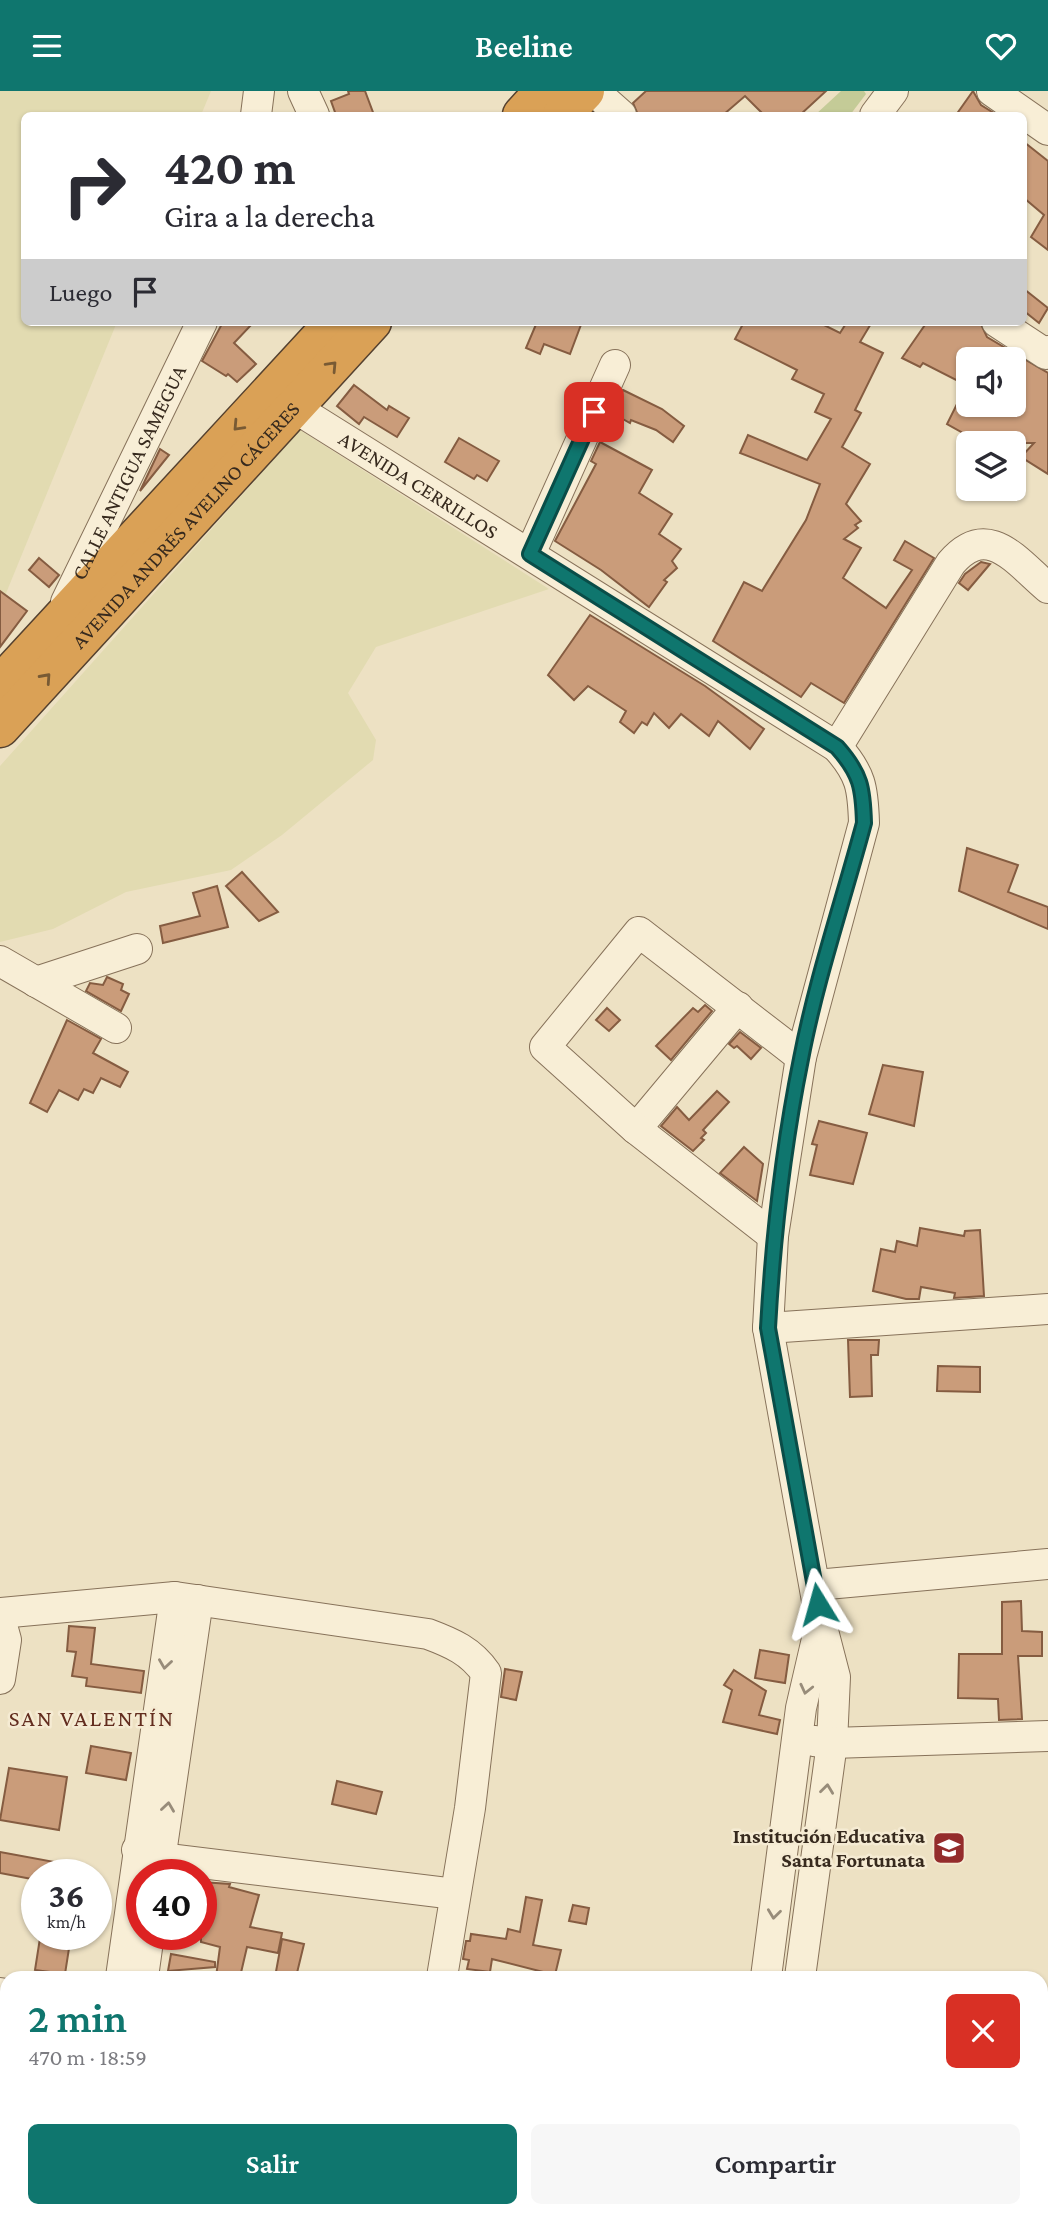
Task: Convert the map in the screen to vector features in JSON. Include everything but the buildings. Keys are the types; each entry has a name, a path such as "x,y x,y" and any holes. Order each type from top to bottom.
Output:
{"highway":[{"path":"525,112 544,91"},
{"path":"565,112 585,91"},
{"name":"AVENIDA ANDRÉS AVELINO CÁCERES","path":"0,729 282,400 332,326"},
{"name":"AVENIDA ANDRÉS AVELINO CÁCERES","path":"0,685 55,624 282,400 367,326"}],"street":[{"path":"256,112 259,91"},
{"path":"303,91 313,112"},
{"path":"594,91 618,112"},
{"path":"877,112 893,91"},
{"path":"992,91 1022,112"},
{"path":"1027,115 1048,130"},
{"name":"CALLE ANTIGUA SAMEGUA","path":"55,624 200,326"},
{"path":"1003,326 1046,354 1048,351"},
{"path":"530,554 615,365"},
{"name":"AVENIDA CERRILLOS","path":"282,400 837,747 855,767 863,788 864,823 801,1057 773,1236 768,1328 821,1623 835,1677 832,1744 801,1971"},
{"path":"837,747 950,563 964,548 982,542 1001,548 1048,588"},
{"path":"773,1236 636,1129 545,1047 639,932 801,1057"},
{"path":"36,982 137,949"},
{"path":"0,961 116,1028"},
{"path":"636,1129 738,1007"},
{"path":"768,1328 1048,1309"},
{"path":"816,1585 1048,1564"},
{"path":"152,1859 187,1598"},
{"path":"0,1679 6,1640 0,1615 187,1598 428,1634 461,1647 477,1660 486,1672 470,1808 443,1971"},
{"name":"AVENIDA CERRILLOS","path":"766,1971 797,1738 821,1623"},
{"path":"797,1738 832,1744 1048,1736"},
{"path":"217,1868 456,1893"},
{"path":"123,1971 128,1950"},
{"path":"144,1971 147,1950"}],"shaded area":[{"path":"0,91 211,91 202,112 21,112 21,326 115,326 0,608"},
{"path":"300,430 549,589 376,647 348,693 376,740 373,760 282,835 231,870 126,892 53,929 0,942 0,766"}],"green space":[{"path":"841,91 864,91 866,94 852,112 818,112"}],"place":[{"name":"Institución Educativa Santa Fortunata","path":"949,1848"}],"district":[{"name":"SAN VALENTÍN","path":"92,1718"}],"route":[{"path":"594,412 530,554 837,747 855,767 863,788 864,823 801,1057 773,1236 769,1305 768,1328 818,1604"}]}
